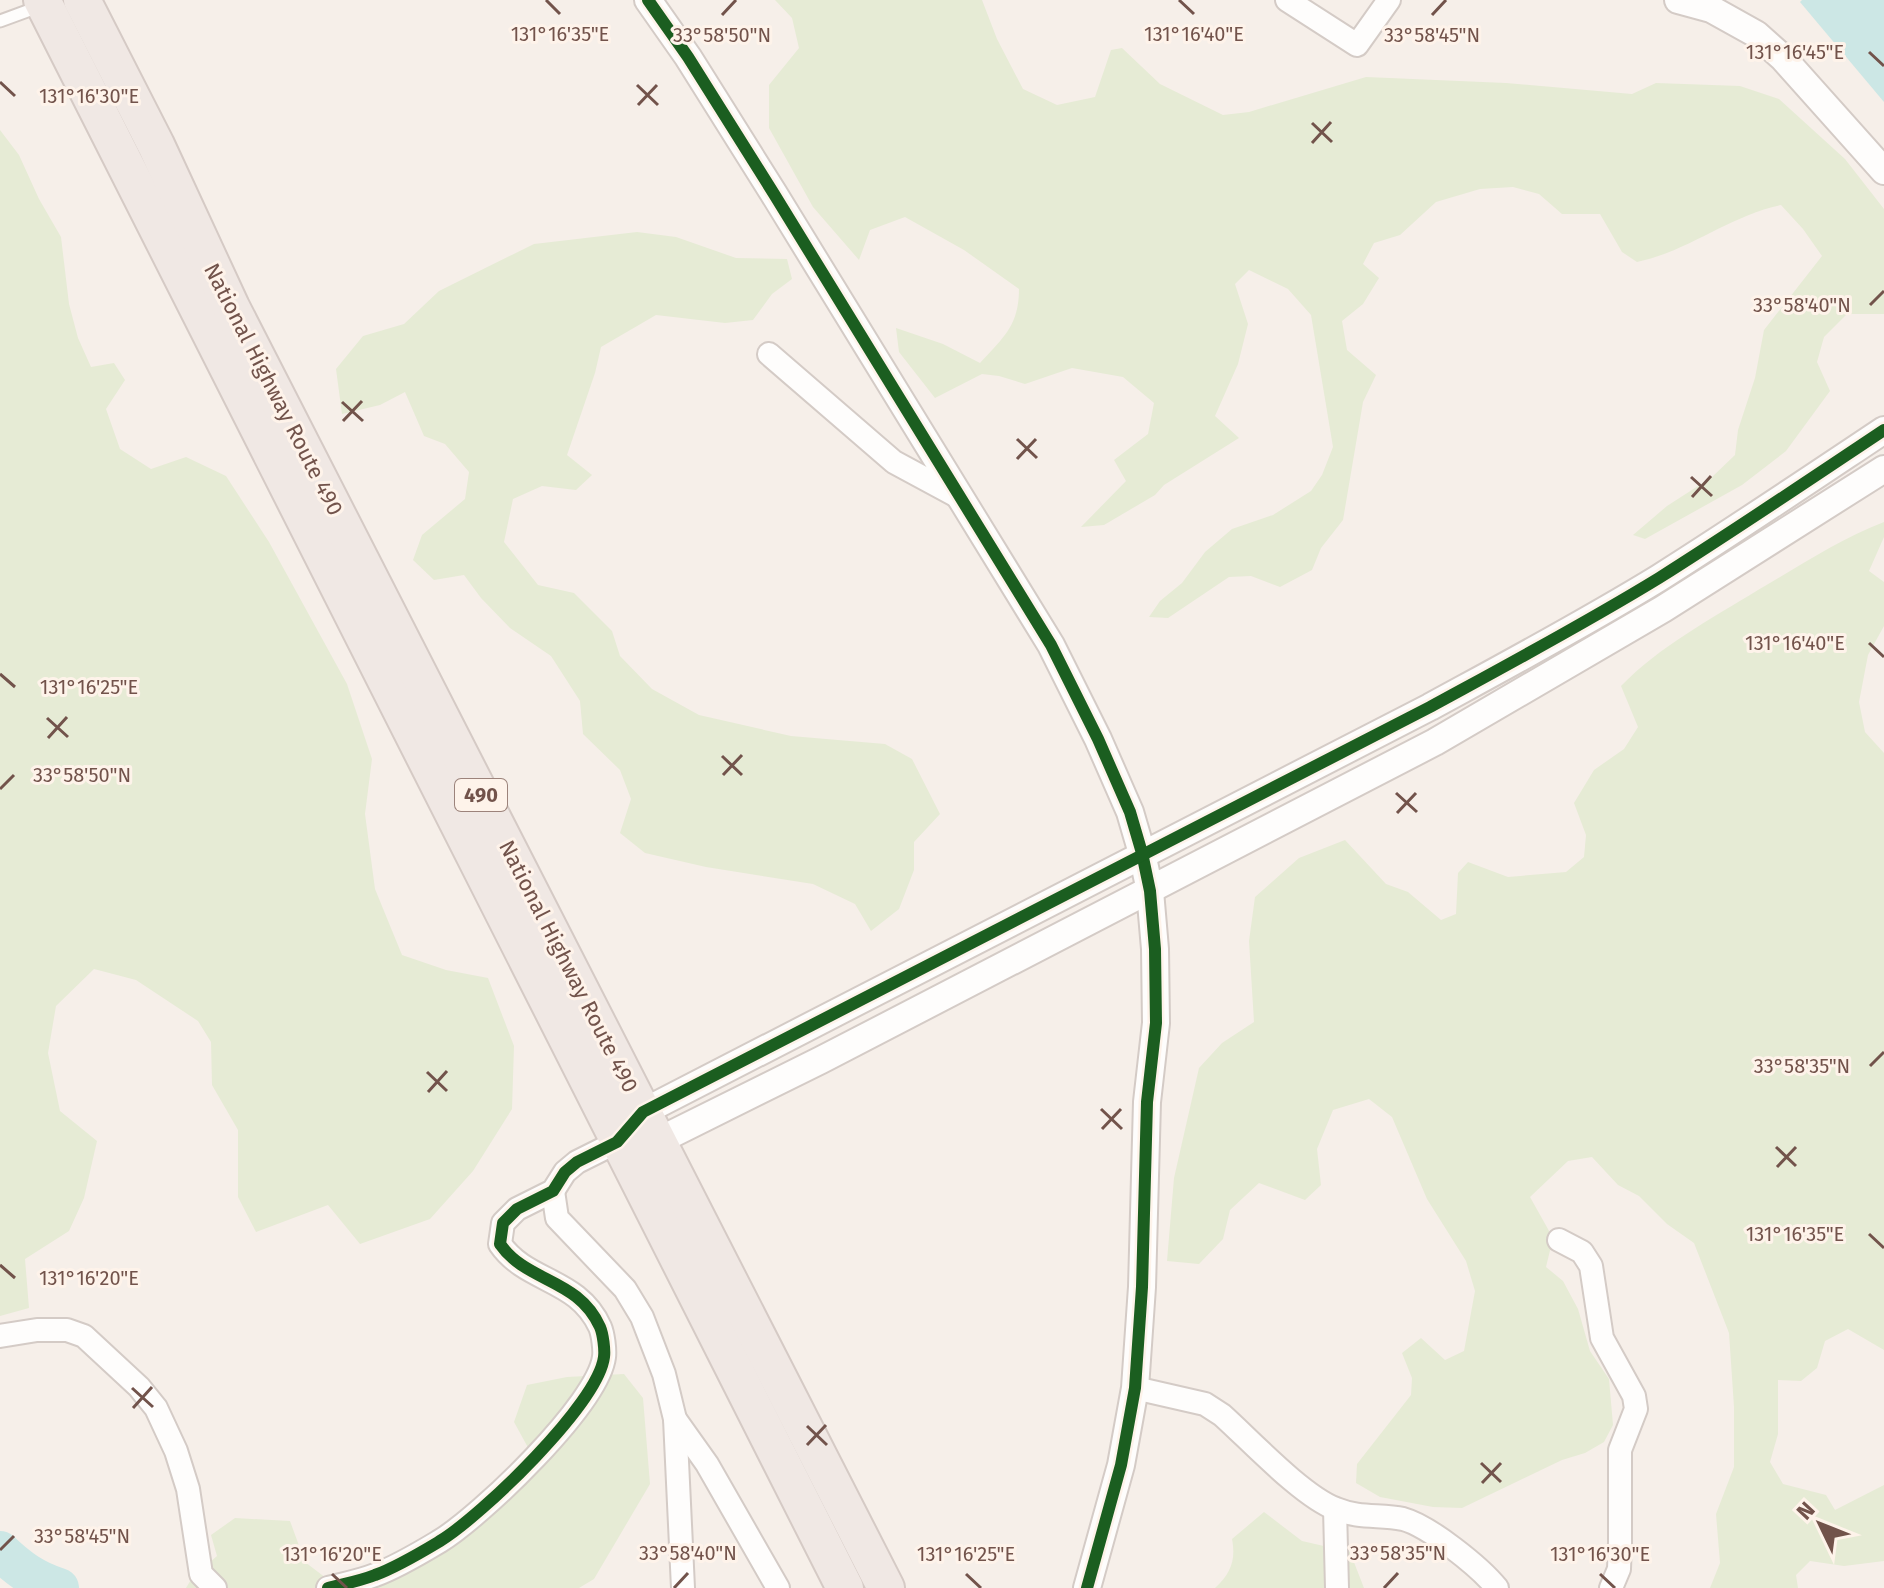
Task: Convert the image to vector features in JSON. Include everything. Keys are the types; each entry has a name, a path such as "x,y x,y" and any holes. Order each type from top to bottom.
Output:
{"highway":[{"name":"National Highway Route 490","path":"82,0 156,145 231,307 886,1588"},
{"name":"National Highway Route 490","path":"48,2 617,1142 845,1588"}],"street":[{"path":"648,0 688,57 774,194 1051,645 1109,763 1130,812 1142,853 1150,891 1155,949 1156,1023 1147,1102 1142,1287 1135,1388 1121,1465 1087,1588"},
{"path":"1287,0 1357,45 1389,0"},
{"path":"1678,0 1714,5 1756,34 1783,58 1884,171"},
{"path":"769,354 894,462 957,496"},
{"path":"651,1126 1142,853 1430,707 1546,643 1670,570 1884,430"},
{"path":"328,1588 376,1575 442,1539 499,1495 587,1395 604,1358 601,1329 584,1303 558,1283 509,1258 500,1244 503,1223 517,1209 553,1191 565,1172 577,1162 1150,891 1299,815 1472,721 1663,609 1884,469"},
{"path":"553,1191 557,1218 625,1289 642,1317 664,1374 675,1419 683,1588"},
{"path":"1559,1240 1582,1252 1591,1266 1602,1338 1634,1396 1636,1409 1620,1450 1620,1556 1619,1569 1611,1588"},
{"path":"0,1336 37,1330 67,1330 84,1336 139,1387 156,1408 176,1451 188,1489 201,1574 215,1588"},
{"path":"1135,1388 1205,1404 1222,1415 1313,1497 1335,1509 1365,1517 1403,1519 1453,1548 1497,1588"},
{"path":"675,1419 707,1464 778,1588"},
{"path":"1335,1509 1337,1588"}],"lane":[{"path":"0,21 48,2"}],"green space":[{"path":"775,0 982,0 997,39 1023,89 1057,105 1095,97 1111,50 1122,48 1160,84 1223,115 1249,112 1366,77 1506,83 1632,94 1656,83 1740,86 1779,99 1845,159 1884,209 1884,314 1847,314 1824,337 1817,362 1830,391 1786,451 1742,485 1645,539 1633,535 1667,506 1712,477 1735,455 1738,430 1755,378 1764,330 1822,256 1781,205 1744,217 1674,250 1637,262 1622,252 1600,214 1562,214 1539,194 1513,187 1480,189 1436,202 1400,235 1374,243 1363,264 1379,278 1363,304 1342,321 1347,350 1376,375 1363,402 1343,520 1321,548 1312,570 1280,587 1251,576 1229,577 1168,618 1149,617 1160,601 1182,583 1205,552 1232,529 1273,515 1311,491 1322,475 1333,447 1311,315 1288,289 1249,270 1235,284 1248,324 1238,364 1215,416 1239,438 1164,485 1155,495 1104,525 1081,527 1126,481 1114,460 1148,434 1154,403 1123,377 1072,368 1025,384 982,374 935,398 899,352 896,328 943,344 980,363 1003,338 1013,321 1019,289 964,250 905,217 870,230 859,260 813,207 769,128 769,85 799,48 792,18"},
{"path":"0,130 19,155 61,237 69,304 78,338 91,367 114,363 125,380 106,409 120,449 151,469 186,457 226,476 269,542 347,684 372,759 365,814 375,889 402,955 446,970 488,978 514,1046 512,1109 473,1171 430,1219 360,1244 328,1205 256,1232 238,1197 238,1130 212,1085 211,1042 198,1021 136,980 94,969 56,1006 48,1053 60,1111 97,1141 84,1198 69,1231 25,1259 29,1308 0,1316"},
{"path":"637,232 676,237 736,258 787,259 792,279 772,294 753,320 725,323 656,315 601,347 567,455 592,475 576,490 542,486 513,499 504,542 538,585 574,593 612,631 620,656 652,689 699,715 791,736 885,744 912,759 940,814 914,842 914,870 899,909 871,931 855,904 813,884 706,867 645,853 620,833 631,799 620,770 583,734 580,701 551,656 510,628 464,575 434,580 413,560 422,535 465,499 469,472 445,444 424,436 405,392 380,405 342,414 336,369 363,336 404,324 439,291 534,244"},
{"path":"1884,522 1884,537 1869,571 1884,582 1884,626 1868,655 1859,702 1865,732 1884,753 1884,1350 1848,1329 1825,1341 1817,1368 1801,1381 1778,1380 1778,1434 1770,1462 1783,1484 1826,1495 1835,1510 1884,1485 1884,1561 1844,1566 1810,1561 1796,1575 1798,1588 1710,1588 1720,1563 1716,1514 1734,1467 1729,1333 1694,1243 1667,1224 1639,1196 1618,1185 1592,1157 1568,1161 1530,1197 1553,1238 1546,1267 1563,1281 1578,1309 1590,1351 1609,1379 1613,1425 1604,1442 1462,1508 1433,1507 1380,1497 1356,1483 1357,1464 1411,1395 1412,1378 1402,1353 1421,1338 1445,1360 1464,1351 1475,1291 1466,1261 1427,1199 1392,1117 1369,1099 1333,1110 1317,1149 1321,1185 1305,1200 1259,1183 1230,1210 1223,1239 1199,1264 1167,1261 1174,1178 1199,1068 1222,1043 1254,1022 1249,941 1255,897 1299,858 1345,840 1386,884 1408,892 1441,920 1456,914 1458,873 1468,862 1508,877 1566,872 1584,857 1586,835 1574,803 1594,770 1624,749 1638,727 1621,686 1652,658 1704,623 1835,545"},
{"path":"624,1374 643,1398 650,1484 594,1579 579,1588 358,1588 414,1569 482,1517 537,1464 514,1422 527,1385 567,1377"},
{"path":"1264,1512 1302,1541 1350,1552 1364,1588 1215,1588 1231,1566 1232,1539"},
{"path":"235,1518 290,1521 305,1562 339,1588 186,1588 192,1578 217,1556 211,1535"}],"water":[{"path":"1884,0 1884,102 1800,2"}],"waterway":[{"path":"0,1551 27,1573 59,1588"}],"cycle path":[{"path":"648,0 688,57 774,194 1051,645 1130,812 1142,853 1150,891 1155,949 1156,1023 1147,1102 1142,1287 1135,1388 1121,1465 1087,1588"},
{"path":"328,1588 392,1568 459,1528 535,1457 582,1402 597,1377 604,1357 600,1327 579,1299 511,1257 500,1244 503,1223 517,1209 553,1191 565,1172 577,1162 617,1142 643,1112 1517,660 1659,578 1884,430"}]}
